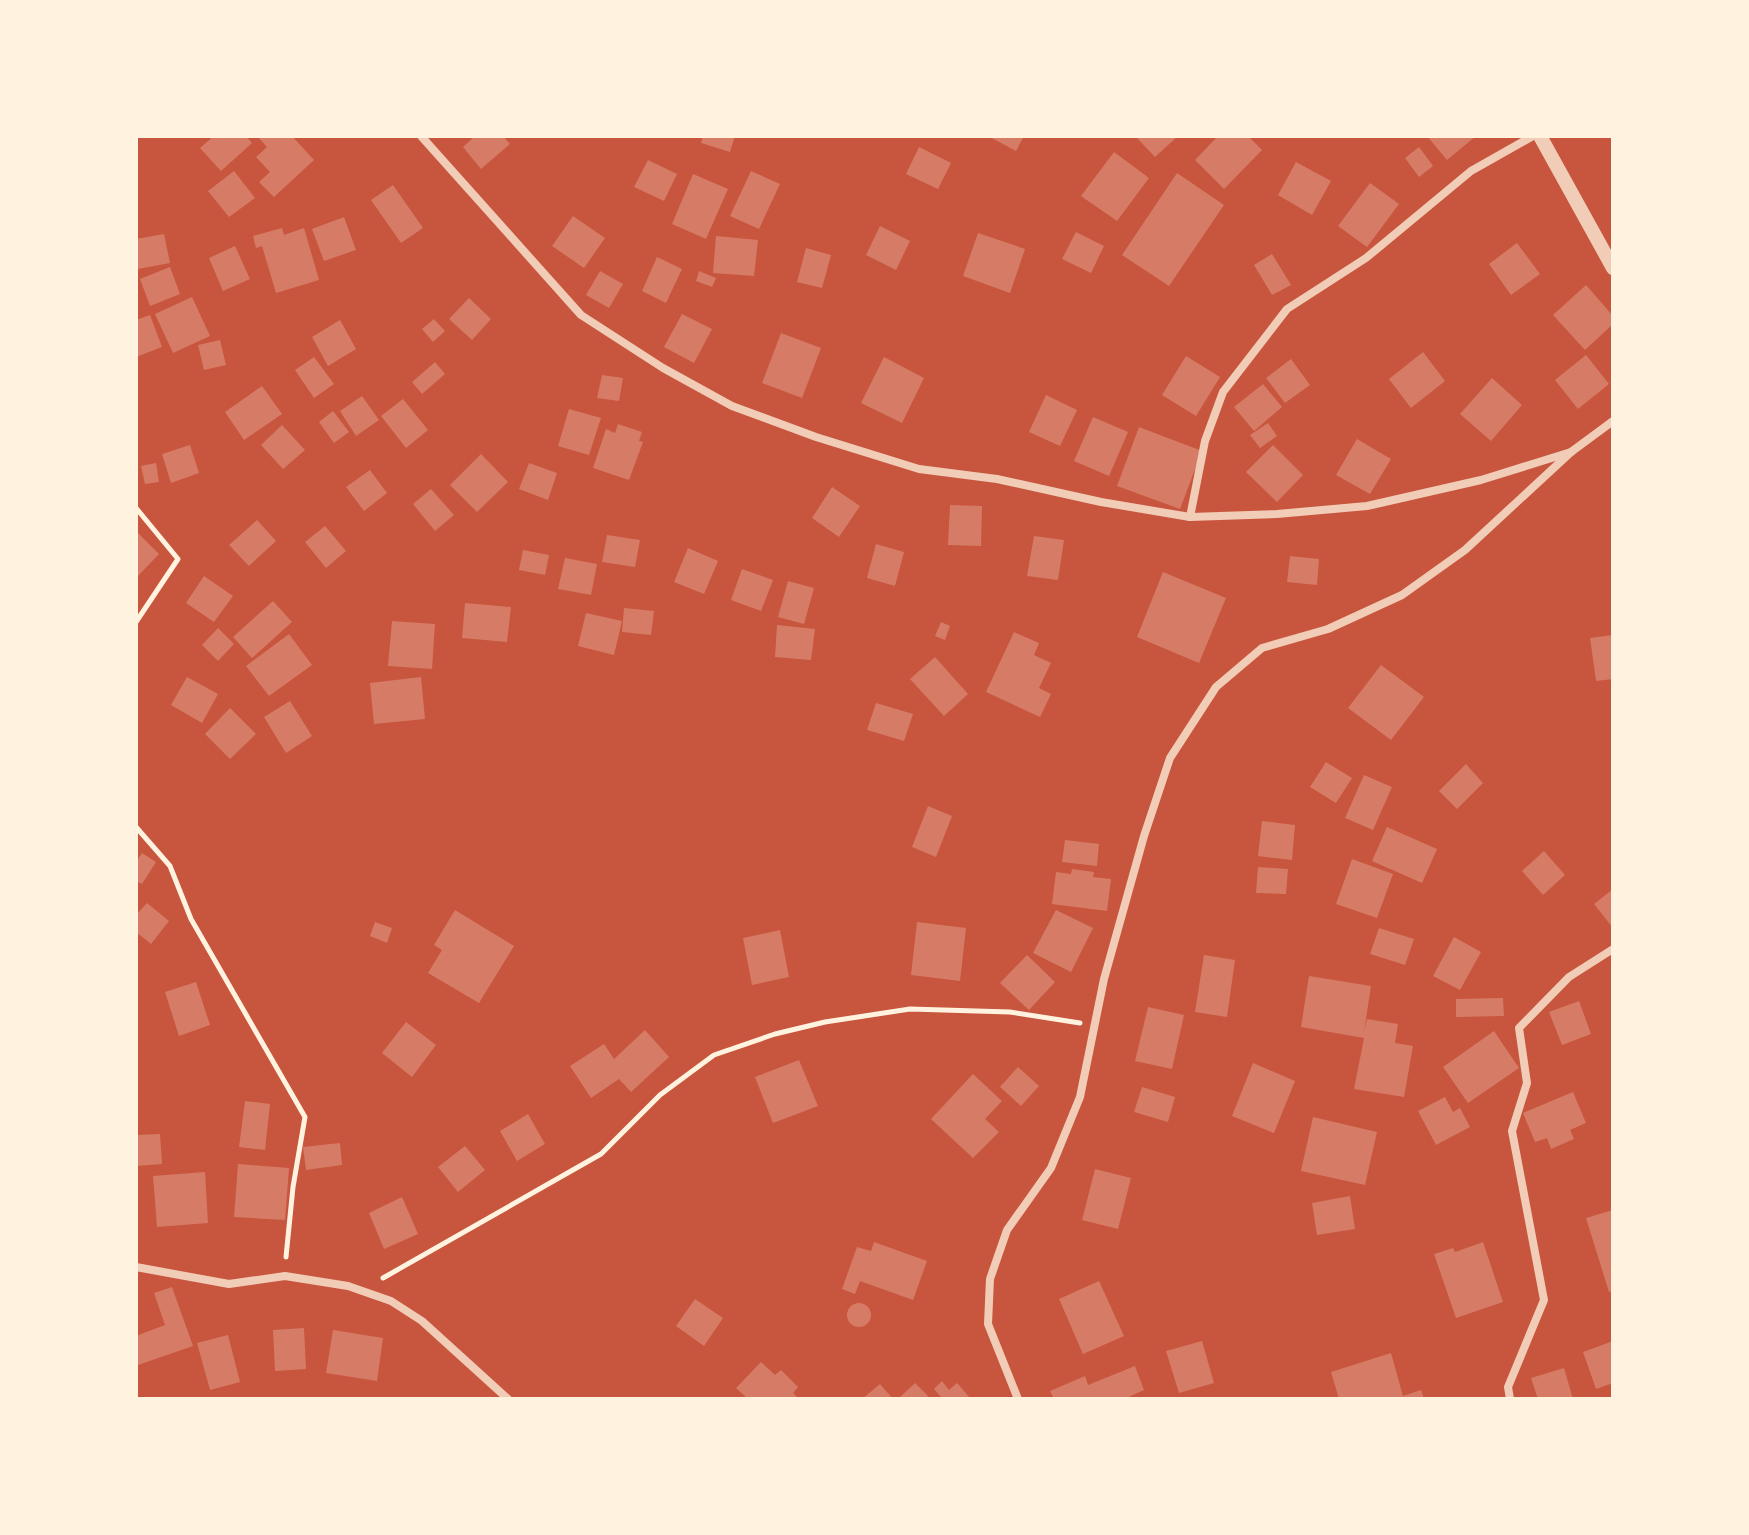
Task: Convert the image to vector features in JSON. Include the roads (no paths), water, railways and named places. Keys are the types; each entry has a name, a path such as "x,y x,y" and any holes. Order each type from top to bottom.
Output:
{"street":[{"path":"421,136 581,315 663,368 732,406 816,437 919,469 997,479 1101,502 1190,517 1277,514 1367,506 1481,480 1571,452"},
{"path":"1190,517 1205,441 1223,392 1287,309 1366,258 1471,171 1533,136"},
{"path":"1540,136 1613,268"},
{"path":"1018,1399 988,1324 990,1279 1007,1230 1051,1168 1080,1097 1129,887 1170,758 1216,687 1262,648 1328,629 1402,595 1465,550 1571,452 1613,421"},
{"path":"1510,1399 1508,1387 1544,1300 1512,1131 1527,1083 1519,1028 1569,977 1613,949"},
{"path":"136,1267 229,1284 285,1276 348,1286 391,1301 422,1321 508,1399"}]}
